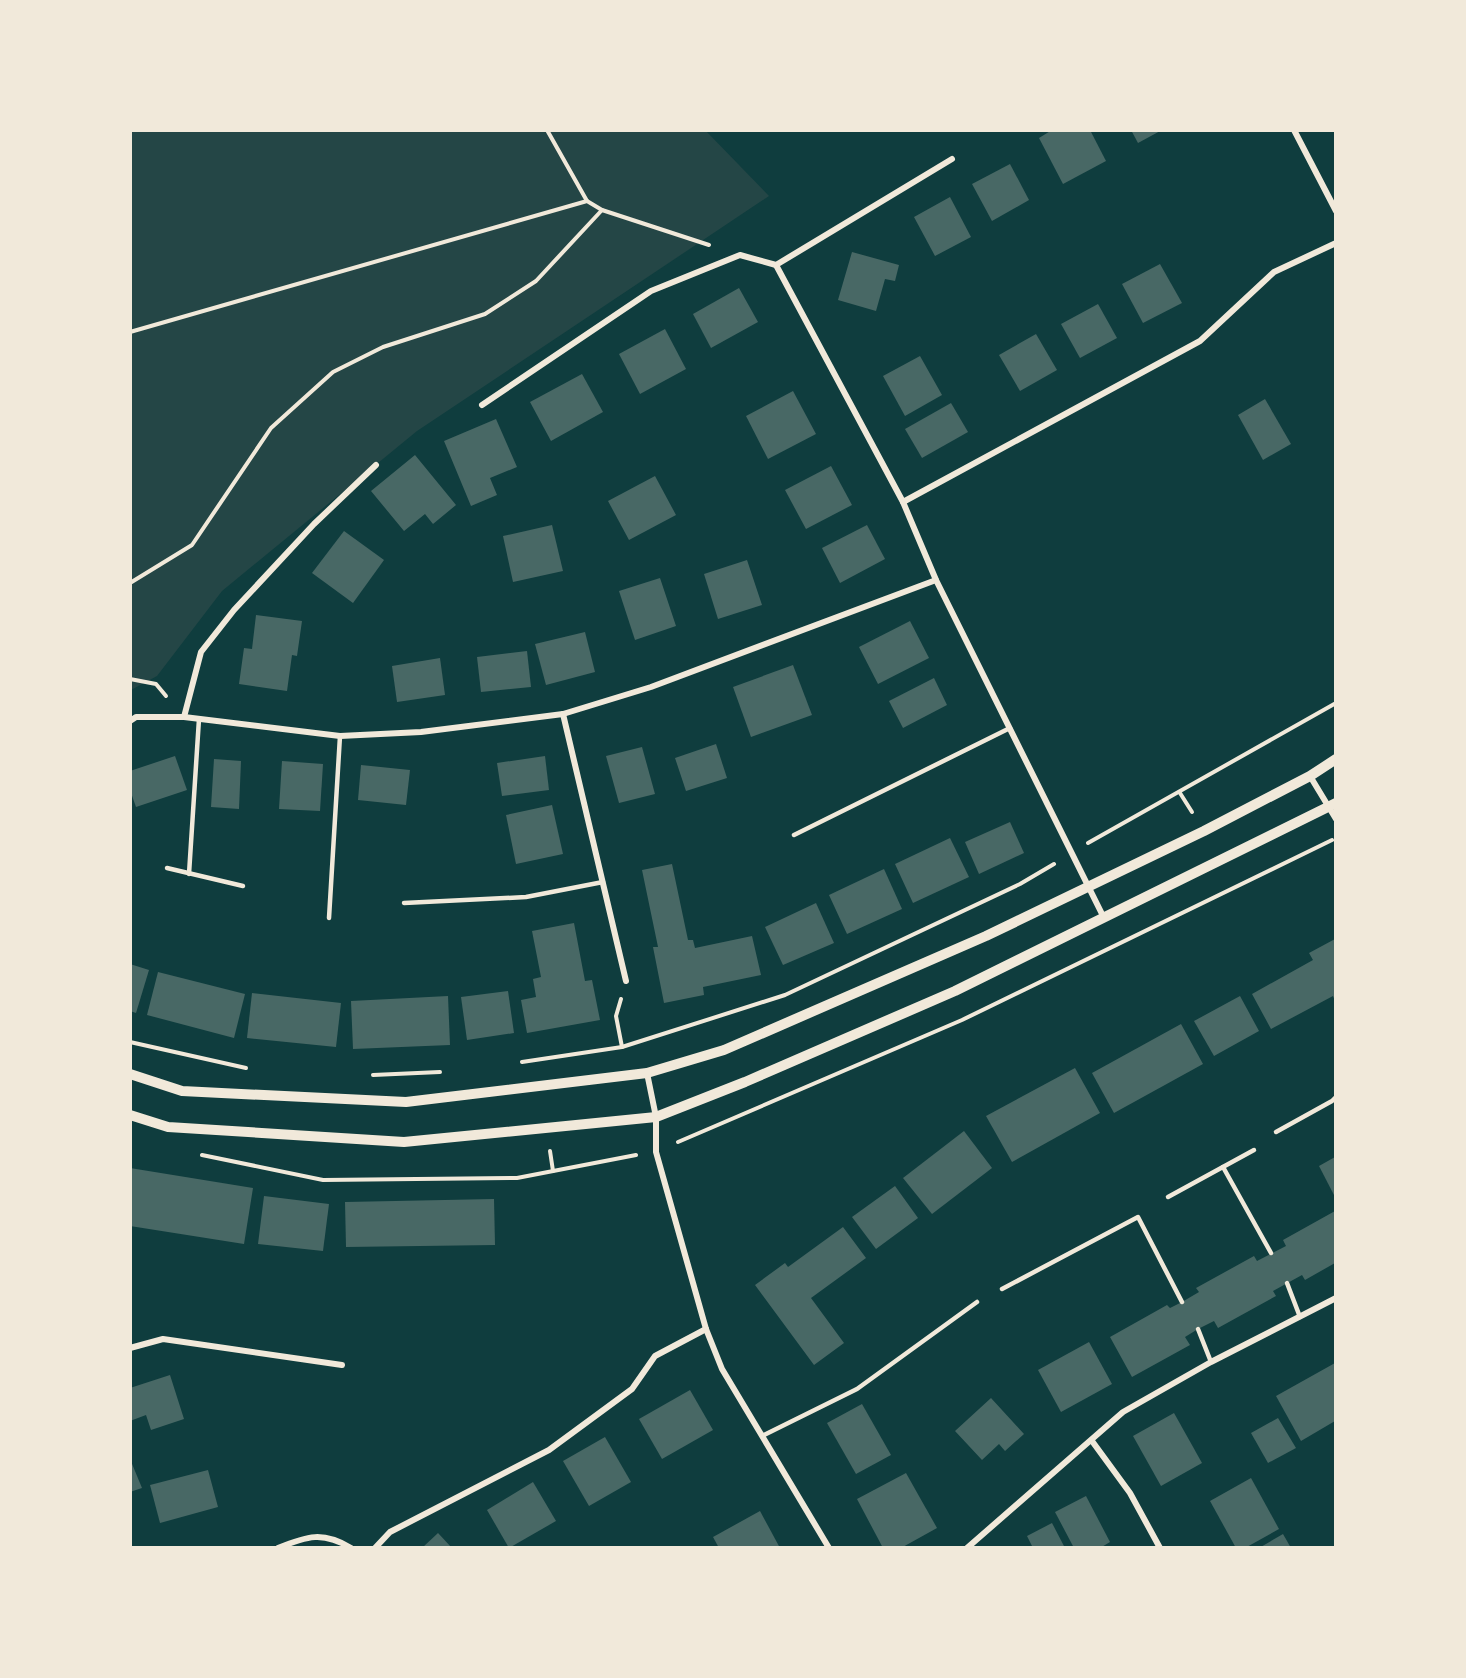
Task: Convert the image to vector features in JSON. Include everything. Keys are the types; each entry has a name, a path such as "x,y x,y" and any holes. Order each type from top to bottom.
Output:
{"street":[{"path":"1294,130 1335,211"},
{"path":"776,265 952,159"},
{"path":"903,502 1200,341 1274,272 1335,243"},
{"path":"482,405 651,291 740,255 776,265 903,502 936,580 1104,918"},
{"path":"184,717 201,652 242,602 376,465"},
{"path":"130,721 136,717 184,717 340,736 421,732 563,714 651,687 936,580"},
{"path":"563,714 626,981"},
{"path":"130,1074 182,1090 406,1102 647,1073 724,1050 937,958 1088,888 1310,776 1335,759"},
{"path":"1310,776 1332,805 1335,819"},
{"path":"130,1115 168,1127 404,1142 656,1117 745,1082 955,991 1332,805"},
{"path":"647,1073 656,1117 656,1152 706,1329 722,1369 830,1548"},
{"path":"967,1548 1123,1412 1211,1362 1335,1298"},
{"path":"375,1548 390,1532 549,1450 632,1389 655,1356 706,1329"},
{"path":"130,1348 164,1339 342,1365"},
{"path":"1092,1441 1130,1493 1160,1548"},
{"path":"278,1548 309,1536 338,1539 351,1548"}],"lane":[{"path":"189,874 199,719"},
{"path":"794,835 1010,728"},
{"path":"329,918 340,736"},
{"path":"167,868 243,886"},
{"path":"404,903 526,897 603,882"},
{"path":"1276,1132 1332,1101 1335,1096"},
{"path":"1168,1197 1254,1150"},
{"path":"1223,1167 1271,1253"},
{"path":"1002,1289 1138,1217 1182,1302"},
{"path":"1287,1283 1300,1317"},
{"path":"762,1436 857,1389 977,1302"},
{"path":"1198,1329 1211,1362"}],"path":[{"path":"548,130 587,201 602,210 740,255"},
{"path":"130,332 587,201"},
{"path":"130,583 192,545 271,428 333,372 383,347 485,314 536,281 602,210"},
{"path":"518,1062 622,1047 784,995 1020,884 1335,703"},
{"path":"626,981 616,1016 627,1077"},
{"path":"130,1042 255,1070"},
{"path":"369,1075 450,1071"}],"shaded area":[{"path":"131,131 706,131 769,196 417,431 222,591 157,676 131,690"}],"building":[{"path":"1052,130 1090,130 1106,161 1063,184 1039,138"},
{"path":"1131,130 1162,130 1138,143"},
{"path":"1010,164 1029,200 992,221 972,184"},
{"path":"950,197 971,237 935,256 914,217"},
{"path":"852,252 899,265 895,281 885,279 876,311 838,300"},
{"path":"1160,264 1182,303 1143,323 1122,284"},
{"path":"739,288 758,322 711,348 693,314"},
{"path":"1098,304 1117,338 1080,358 1061,324"},
{"path":"665,329 686,369 640,394 619,354"},
{"path":"1036,334 1057,370 1020,391 999,355"},
{"path":"920,356 942,395 905,416 883,376"},
{"path":"582,374 603,412 551,441 530,402"},
{"path":"793,391 816,434 768,459 746,416"},
{"path":"1265,399 1291,444 1263,460 1238,415"},
{"path":"951,403 968,432 922,458 905,429"},
{"path":"496,419 517,467 490,478 497,495 471,506 444,441"},
{"path":"415,455 456,505 433,524 425,514 404,531 371,491"},
{"path":"831,466 852,505 806,529 785,490"},
{"path":"655,476 676,515 629,540 608,501"},
{"path":"552,525 563,571 513,582 503,536"},
{"path":"867,525 885,559 840,583 822,548"},
{"path":"344,531 384,560 353,603 312,573"},
{"path":"747,560 762,605 718,619 704,574"},
{"path":"660,578 676,626 635,640 619,591"},
{"path":"256,615 302,621 297,656 292,655 287,691 239,684 244,648 252,649"},
{"path":"910,621 929,658 878,684 859,647"},
{"path":"585,632 595,672 546,685 535,644"},
{"path":"527,651 531,687 481,692 477,657"},
{"path":"440,658 445,695 397,702 392,666"},
{"path":"793,665 812,715 751,737 733,687"},
{"path":"934,678 947,705 903,728 889,701"},
{"path":"716,744 727,778 686,791 675,758"},
{"path":"642,747 655,794 619,803 606,756"},
{"path":"175,756 187,790 136,807 130,790 130,771"},
{"path":"545,756 549,790 502,796 497,763"},
{"path":"214,759 241,761 239,809 211,807"},
{"path":"282,761 323,764 320,811 279,809"},
{"path":"361,765 410,770 406,805 358,800"},
{"path":"552,805 563,854 516,864 506,815"},
{"path":"1010,822 1024,853 979,874 965,842"},
{"path":"950,838 969,877 913,903 895,864"},
{"path":"672,864 688,940 693,940 695,948 752,936 761,975 703,987 704,995 664,1003 653,947 658,947 642,870"},
{"path":"884,869 902,909 847,934 829,895"},
{"path":"816,903 834,943 783,965 765,927"},
{"path":"574,923 585,981 592,980 600,1020 527,1033 521,1000 536,997 533,979 541,977 532,931"},
{"path":"1335,939 1335,1001 1333,996 1271,1029 1252,994 1313,960 1309,953"},
{"path":"130,964 149,970 136,1013 130,1011"},
{"path":"158,972 245,994 234,1038 147,1015"},
{"path":"508,991 514,1033 467,1040 461,997"},
{"path":"252,993 341,1003 336,1047 247,1038"},
{"path":"448,996 450,1045 353,1049 351,1001"},
{"path":"1240,996 1259,1031 1214,1056 1194,1021"},
{"path":"1181,1024 1203,1064 1114,1113 1092,1073"},
{"path":"1075,1068 1100,1113 1012,1162 986,1116"},
{"path":"964,1131 992,1168 932,1214 903,1178"},
{"path":"1335,1157 1335,1197 1319,1166"},
{"path":"130,1168 253,1188 244,1244 130,1226"},
{"path":"895,1186 918,1218 876,1249 852,1217"},
{"path":"264,1196 329,1204 323,1251 258,1244"},
{"path":"494,1199 495,1245 346,1247 345,1202"},
{"path":"1335,1211 1335,1263 1305,1280 1302,1275 1273,1291 1276,1296 1218,1328 1214,1321 1198,1329 1185,1337 1190,1345 1132,1377 1110,1337 1167,1305 1170,1308 1182,1302 1199,1292 1196,1288 1254,1256 1257,1261 1286,1246 1283,1240"},
{"path":"843,1227 866,1258 811,1298 844,1343 814,1365 755,1285 785,1263 788,1267"},
{"path":"1089,1342 1112,1384 1061,1412 1038,1370"},
{"path":"1335,1363 1335,1421 1301,1441 1276,1396"},
{"path":"170,1375 184,1419 151,1430 146,1415 130,1421 130,1388"},
{"path":"690,1390 713,1430 662,1459 639,1419"},
{"path":"991,1398 1024,1434 1005,1451 999,1444 982,1460 955,1431"},
{"path":"862,1404 891,1455 856,1474 827,1423"},
{"path":"1174,1413 1202,1463 1161,1486 1133,1436"},
{"path":"1278,1418 1296,1448 1268,1463 1251,1433"},
{"path":"605,1437 631,1482 589,1506 563,1461"},
{"path":"130,1459 142,1488 130,1492"},
{"path":"208,1470 218,1507 160,1523 150,1485"},
{"path":"906,1473 937,1528 901,1548 883,1548 857,1499"},
{"path":"1251,1478 1279,1529 1245,1548 1236,1548 1210,1501"},
{"path":"533,1482 556,1521 509,1548 487,1510"},
{"path":"1086,1496 1110,1542 1100,1548 1074,1548 1055,1512"},
{"path":"760,1511 780,1548 719,1548 713,1537"},
{"path":"1052,1523 1065,1548 1033,1548 1027,1536"},
{"path":"438,1533 452,1548 422,1548"},
{"path":"1283,1534 1291,1548 1259,1548"}]}
